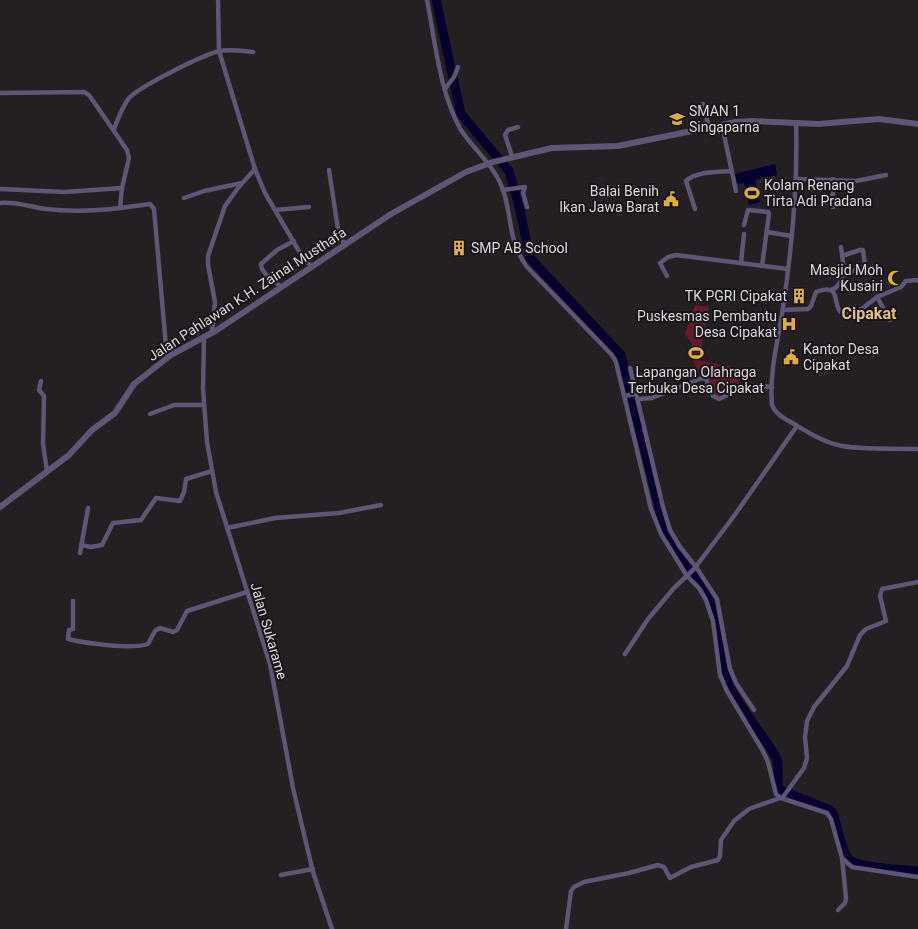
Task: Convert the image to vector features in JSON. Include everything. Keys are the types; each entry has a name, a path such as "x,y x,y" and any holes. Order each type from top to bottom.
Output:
{"street":[{"path":"218,0 219,51 255,169 265,194 310,266"},
{"path":"427,0 445,89 462,130 490,162 503,190 513,242 518,255 527,267 612,355 616,362 627,396 651,509 661,534 688,575 699,588 709,608 713,620 718,662 727,691 763,751 768,762 773,790 783,797 827,813 831,819 842,858 846,898 838,910"},
{"path":"114,128 125,104 135,94 183,66 205,55 219,51 241,50 253,52"},
{"path":"445,89 454,77 458,67"},
{"path":"0,93 84,92 89,95 114,128 127,150 129,158 122,188 120,208"},
{"path":"703,104 709,128"},
{"name":"Jalan Pahlawan K.H. Zainal Musthafa","path":"0,506 25,490 69,455 92,430 114,413 134,384 167,358 204,338 282,288 310,266 321,262 391,214 466,172 490,162 552,148 618,146 722,125 753,121 818,124 879,118 918,124"},
{"path":"796,123 796,203 783,310 774,362 771,402 774,410 797,426 841,446 918,448"},
{"path":"722,125 736,191"},
{"path":"510,157 505,135 508,130 518,127"},
{"path":"212,333 215,302 208,264 208,256 225,206 242,183 255,169"},
{"path":"329,170 339,236 346,245"},
{"path":"695,209 686,181 704,173 732,171"},
{"path":"797,179 833,179 856,181 886,175"},
{"path":"833,179 833,207"},
{"path":"184,198 204,191 242,183"},
{"path":"503,190 525,187 523,193 527,207"},
{"path":"0,190 65,192 122,188"},
{"path":"0,203 14,202 35,208 74,211 120,208 150,204 154,209 167,358"},
{"path":"275,210 309,207"},
{"path":"744,225 746,211 748,210 768,212 769,214 762,266"},
{"path":"767,232 792,236"},
{"path":"741,263 744,234"},
{"path":"282,288 265,273 260,266 273,252 294,241"},
{"path":"783,310 808,309 811,306 816,292 831,290 840,284 843,275 841,247"},
{"path":"842,256 862,250 865,266 843,275"},
{"path":"668,276 660,263 668,257 676,255 788,269"},
{"path":"831,290 840,312 845,315 863,308 877,296 901,286 906,282 918,280"},
{"path":"877,296 890,320"},
{"name":"Jalan Sukarame","path":"204,338 204,405 207,442 216,492 270,664 293,788 313,869 332,929"},
{"path":"630,368 636,393 639,399 663,507 670,530 680,547 717,599 730,669 736,683 754,710"},
{"path":"639,399 652,398 702,378 706,379 713,396 719,398 750,385 772,387"},
{"path":"41,381 39,390 44,396 43,444 47,471"},
{"path":"627,396 636,393"},
{"path":"150,414 174,405 204,405"},
{"path":"626,654 648,620 674,588 695,568 734,516 797,426"},
{"path":"81,545 91,547 102,544 113,523 141,520 156,498 180,501 184,492 186,479 212,471"},
{"path":"227,528 275,518 339,513 381,505"},
{"path":"80,553 88,508"},
{"path":"566,929 571,891 574,887 584,882 630,873 658,865 664,867 670,878 691,867 718,860 720,856 721,840 734,821 749,809 783,797 804,768 807,758 805,737 807,721 814,707 847,666 860,635 866,629 886,621 880,596 882,590 918,582"},
{"path":"73,601 73,629 68,631 68,638 113,645 138,646 148,644 155,631 160,628 171,632 177,630 188,611 247,592"},
{"path":"842,858 847,864 857,869 918,877"},
{"path":"281,875 313,869"}],"shaded area":[{"name":"Kolam Renang Tirta Adi Pradana","path":"775,164 777,175 755,180 760,202 749,205 744,183 737,184 735,174"},
{"name":"Lapangan Olahraga Terbuka Desa Cipakat","path":"695,305 709,307 699,360 740,369 739,385 716,398 695,365 691,351 692,344 685,334"}],"waterway":[{"path":"436,0 461,114 509,171 519,206 530,258 621,355 666,535 714,602 721,657 725,674 741,707 776,757 780,790 830,810 833,813 841,843 848,858 853,862 881,868 918,871"}],"place":[{"name":"SMAN 1 Singaparna","path":"677,119"},
{"name":"Kolam Renang Tirta Adi Pradana","path":"752,193"},
{"name":"Balai Benih Ikan Jawa Barat","path":"671,199"},
{"name":"SMP AB School","path":"459,248"},
{"name":"Masjid Moh Kusairi","path":"895,278"},
{"name":"TK PGRI Cipakat","path":"799,296"},
{"name":"Puskesmas Pembantu Desa Cipakat","path":"789,324"},
{"name":"Lapangan Olahraga Terbuka Desa Cipakat","path":"696,353"},
{"name":"Kantor Desa Cipakat","path":"791,357"}],"district":[{"name":"Cipakat","path":"869,313"}]}
